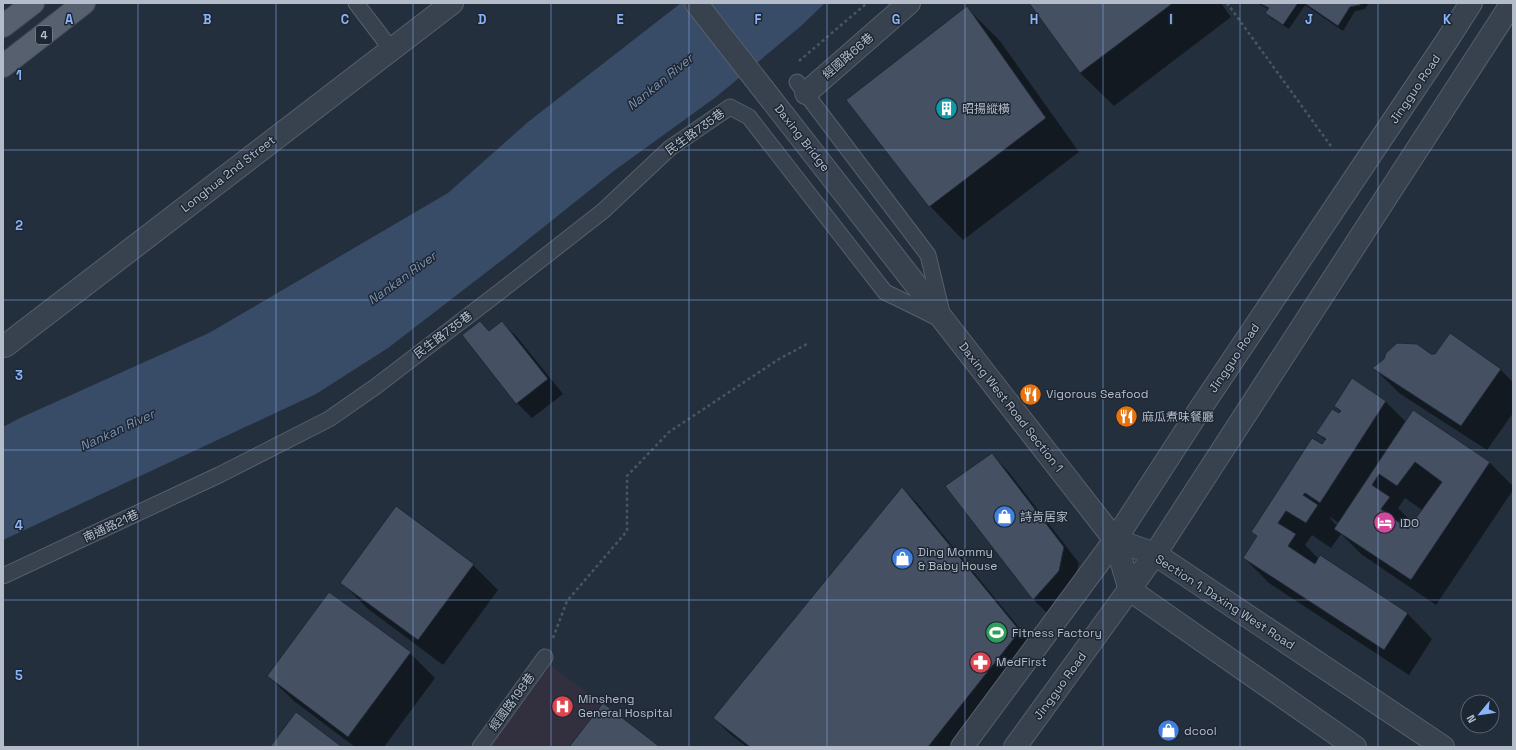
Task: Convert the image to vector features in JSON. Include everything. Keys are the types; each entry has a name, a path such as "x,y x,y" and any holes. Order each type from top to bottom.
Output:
{"main road":[{"path":"3,26 32,3"},
{"name":"4","path":"3,66 84,3"}],"street":[{"name":"Longhua 2nd Street","path":"4,345 452,3"},
{"name":"Daxing Bridge","path":"696,3 907,273"},
{"name":"經國路66巷","path":"801,87 909,3"},
{"name":"Jingguo Road","path":"962,747 1115,540 1196,415 1442,49 1471,3"},
{"name":"Jingguo Road","path":"1015,747 1155,554 1512,3"},
{"name":"Daxing West Road Section 1","path":"907,273 1115,540"},
{"name":"Section 1, Daxing West Road","path":"1115,540 1155,554 1443,747"},
{"path":"1115,540 1130,590 1355,747"}],"lane":[{"path":"356,3 391,49"},
{"path":"801,87 928,255 944,321"},
{"name":"民生路735巷","path":"219,475 329,419 374,387 603,211 670,148 730,107 749,117 885,292 944,321"},
{"name":"南通路21巷","path":"3,576 219,475"},
{"name":"經國路198巷","path":"480,747 545,657"}],"path":[{"path":"801,87 793,73 795,63 867,3"},
{"path":"1227,3 1333,149"},
{"path":"545,657 567,601 627,532 627,476 669,432 779,360 809,343"}],"shaded area":[{"name":"Minsheng General Hospital","path":"550,665 661,747 490,747"}],"water":[{"name":"Nankan River","path":"681,3 825,3 801,26 716,97 615,170 510,254 388,348 316,394 3,540 3,427 209,333 448,193 528,122"}],"building":[{"path":"1029,3 1173,3 1080,73"},
{"path":"1259,3 1298,3 1283,25 1265,13 1269,8"},
{"path":"1304,3 1361,3 1360,5 1350,7 1338,26"},
{"name":"昭揚縱橫","path":"967,6 1046,118 929,207 846,100"},
{"path":"480,321 489,331 502,321 548,379 516,404 462,335"},
{"path":"1450,333 1501,369 1461,426 1372,368 1384,359 1386,353 1397,343 1417,344 1431,354 1435,354"},
{"path":"1352,378 1386,401 1320,503 1305,493 1303,495 1318,505 1306,523 1286,511 1278,523 1296,534 1288,546 1315,564 1320,555 1408,613 1384,650 1243,558 1257,536 1251,532 1312,438 1322,444 1326,439 1316,433 1332,409 1339,413 1341,411 1334,406"},
{"path":"1413,410 1490,462 1411,580 1334,529","holes":["1415,462 1442,482 1408,529 1381,509 1390,497 1372,485 1379,474 1397,486"]},
{"name":"詩肯居家","path":"992,453 1064,547 1059,571 1033,600 945,486"},
{"name":"Ding Mommy & Baby House","path":"902,487 1020,631 928,747 750,747 713,718"},
{"path":"396,506 474,564 418,640 340,583"},
{"path":"329,592 411,652 348,737 267,676"},
{"name":"Minsheng General Hospital","path":"603,703 660,747 569,747"},
{"path":"296,712 342,747 270,747"}],"place":[{"name":"昭揚縱橫","path":"946,109"},
{"name":"Vigorous Seafood","path":"1031,394"},
{"name":"麻瓜煮味餐廳","path":"1126,417"},
{"name":"詩肯居家","path":"1005,517"},
{"name":"IDO","path":"1385,523"},
{"name":"Ding Mommy & Baby House","path":"902,559"},
{"name":"Fitness Factory","path":"997,633"},
{"name":"MedFirst","path":"980,662"},
{"name":"Minsheng General Hospital","path":"563,706"},
{"name":"dcool","path":"1169,731"}]}
